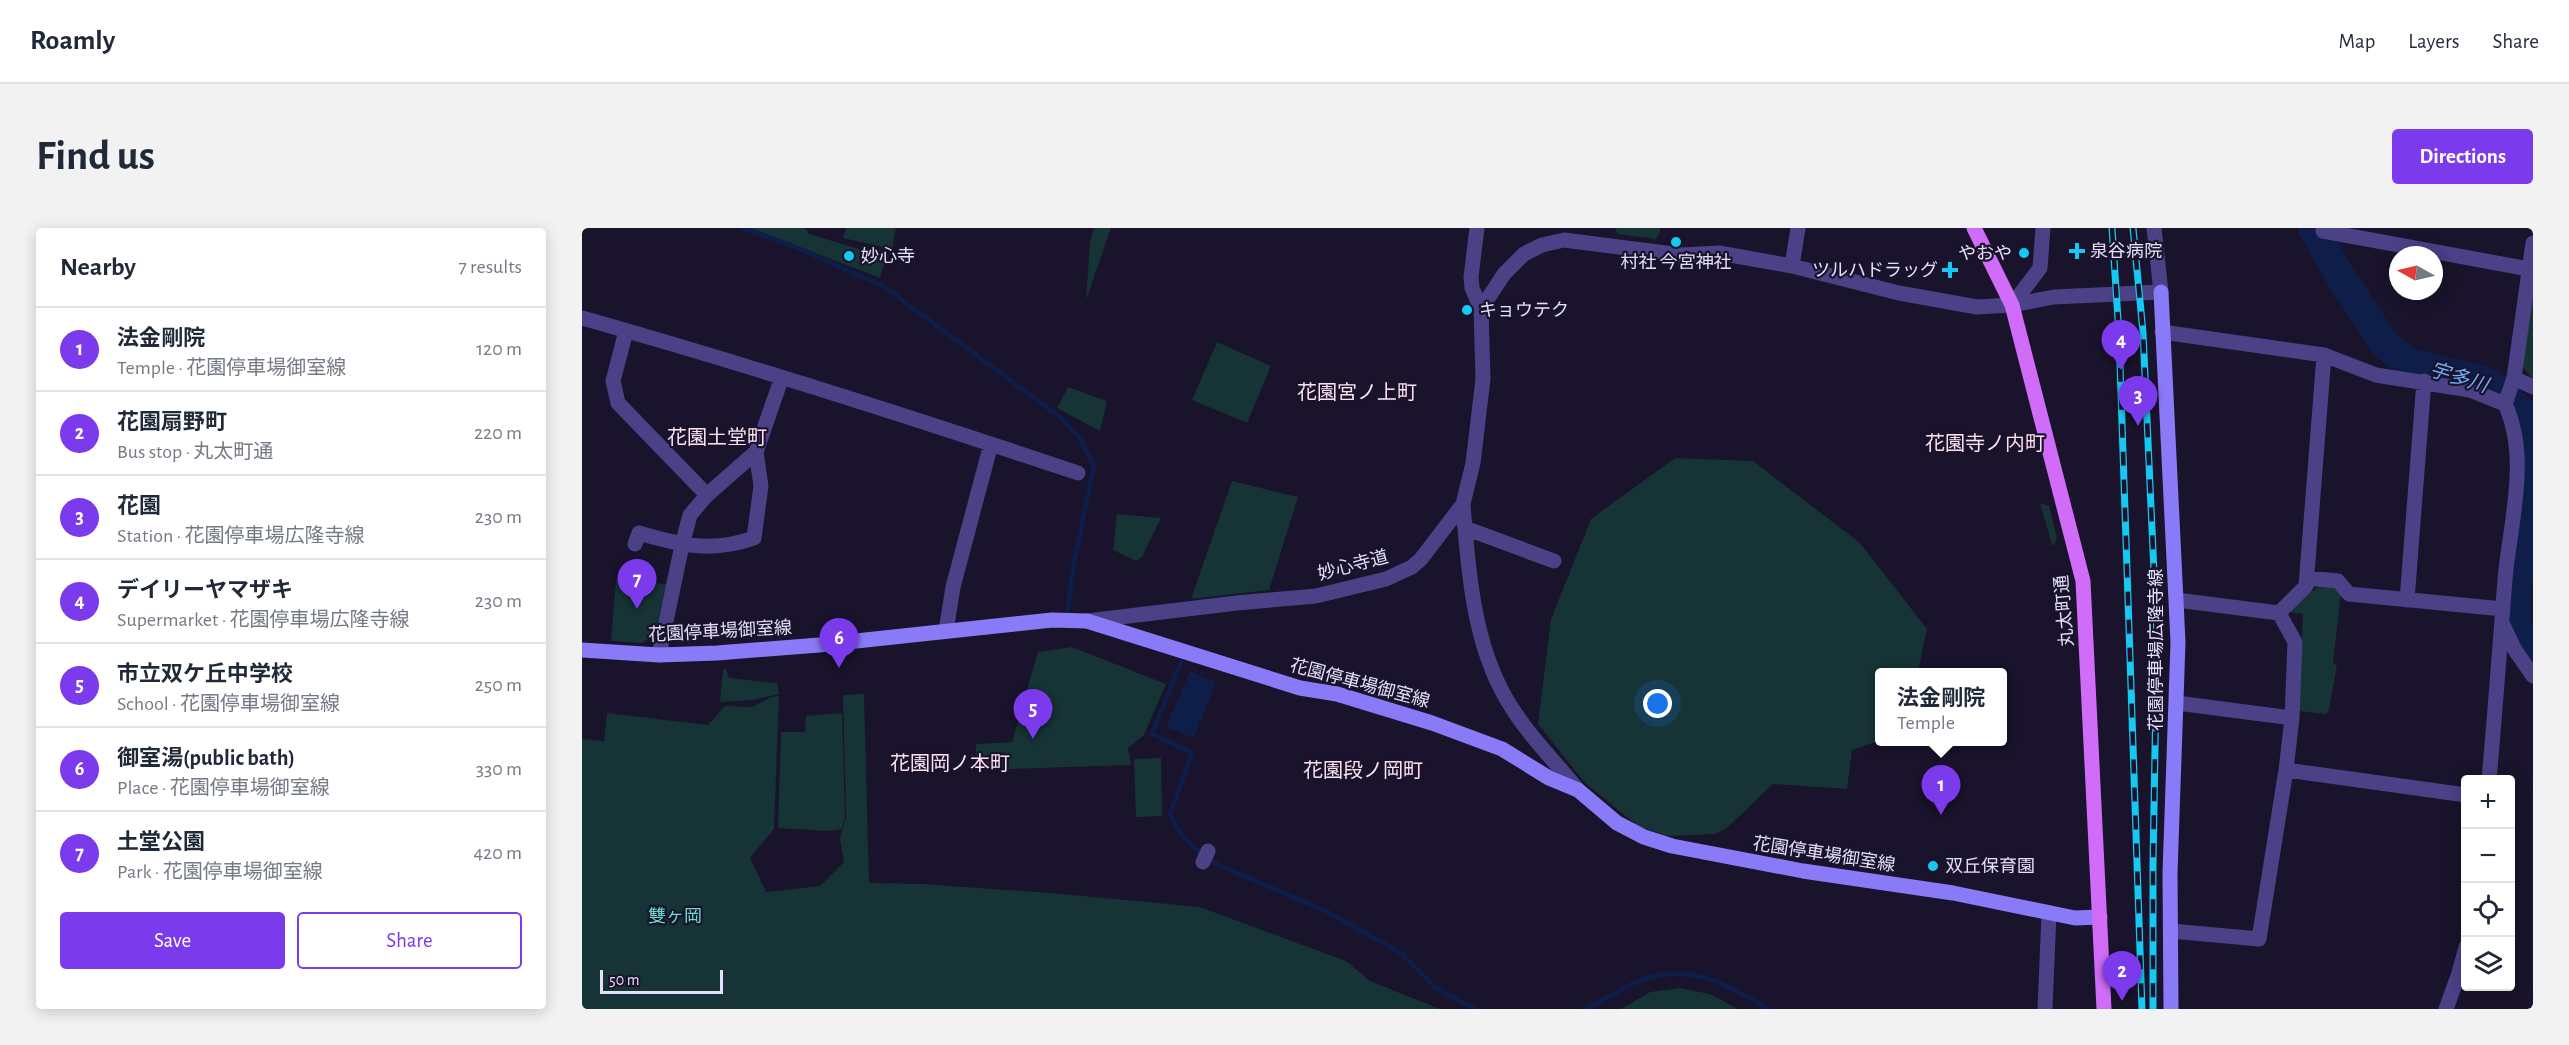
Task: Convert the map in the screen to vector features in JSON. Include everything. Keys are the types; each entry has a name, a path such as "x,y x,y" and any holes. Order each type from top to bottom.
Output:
{"main road":[{"name":"丸太町通","path":"1974,228 2012,305 2083,581 2104,1009"},
{"name":"花園停車場広隆寺線","path":"2161,292 2176,600 2177,703 2170,873 2171,1009"},
{"name":"花園停車場御室線","path":"582,650 659,655 819,645 1055,620 1080,621 1300,688 1337,694 1432,723 1502,749 1549,778 1578,790 1617,823 1644,837 1672,846 1803,871 1953,893 2075,918 2100,917"}],"street":[{"name":"妙心寺道","path":"1080,621 1316,596 1386,579 1412,567 1421,559 1463,504 1473,463 1483,379 1481,309 1471,277 1477,228"},
{"path":"1792,266 1798,228"},
{"path":"2012,305 2040,268 2043,228"},
{"path":"1481,309 1504,274 1524,254 1542,245 1564,240 1681,255 1719,253 1792,266 1899,293 1977,307 2012,305 2054,297 2161,292 2154,228"},
{"path":"2324,228 2323,231 2530,273"},
{"path":"2489,775 2517,473 2510,391 2533,243"},
{"path":"582,318 782,377 1078,473"},
{"path":"626,331 613,381 618,404 707,495"},
{"path":"2162,332 2324,355 2376,375 2470,390 2510,391 2533,387"},
{"path":"2279,613 2307,586 2324,355"},
{"path":"635,544 639,532 682,545 701,547 730,544 754,538 761,486 756,452 782,377"},
{"path":"2407,600 2424,381"},
{"path":"946,631 953,587 991,444"},
{"path":"659,655 690,515 707,495 756,452"},
{"path":"1463,504 1476,610 1490,663 1500,688 1528,730 1578,790"},
{"path":"1465,528 1554,561"},
{"path":"2308,578 2338,581 2349,594 2503,609"},
{"path":"2176,600 2279,613"},
{"path":"2171,931 2259,939 2292,718 2295,642 2279,613"},
{"path":"2503,625 2533,676"},
{"path":"2177,703 2292,718"},
{"path":"2286,770 2461,794"},
{"path":"2045,1009 2049,912"},
{"path":"2446,1009 2461,962"}],"green space":[{"path":"750,228 805,228 809,234 886,257 880,278"},
{"path":"846,228 896,228 892,249 843,238"},
{"path":"1094,228 1111,228 1086,300 1090,241"},
{"path":"1616,228 1660,228 1660,232 1656,239 1617,234"},
{"path":"2533,287 2533,380 2522,366"},
{"path":"1217,342 1271,366 1247,423 1192,400"},
{"path":"1068,387 1107,401 1100,431 1057,408"},
{"path":"1675,458 1753,461 1860,543 1927,629 1919,668 1875,668 1875,742 1852,750 1847,789 1773,784 1727,828 1715,834 1667,836 1638,826 1585,783 1538,724 1551,619 1591,519"},
{"path":"1232,481 1298,497 1269,590 1191,599"},
{"path":"2040,503 2049,506 2057,538 2054,545 2052,545"},
{"path":"1117,514 1161,518 1142,557 1136,561 1113,550"},
{"path":"616,580 666,584 655,634 642,643 611,641"},
{"path":"2324,584 2336,586 2341,593 2333,664 2337,665 2329,710 2326,714 2299,711 2303,614 2291,612 2294,602"},
{"path":"1072,647 1166,684 1144,735 1128,748 1131,765 976,770 976,744 1012,742 1038,652"},
{"path":"723,669 726,669 729,678 777,683 779,694 753,700 720,702"},
{"name":"雙ヶ岡","path":"864,694 869,883 922,884 1051,893 1200,907 1346,961 1370,981 1440,1009 582,1009 582,739 604,741 607,713 708,725 725,706 752,707 771,697 779,696 774,829 750,858 766,892 820,886 844,862 840,839 846,817 843,695"},
{"path":"842,713 845,817 842,829 828,831 778,828 781,732 805,732 806,716"},
{"path":"1161,758 1162,816 1136,817 1134,759"},
{"path":"1680,988 1710,994 1738,1009 1621,1009 1650,992"}],"water":[{"path":"1190,671 1216,682 1194,738 1166,727"}],"waterway":[{"path":"743,228 795,247 883,286 1060,417 1080,438 1094,465 1074,562 1067,618"},
{"name":"宇多川","path":"2313,228 2339,274 2386,346 2407,361 2481,380 2498,389 2521,411 2529,445 2516,590 2516,620 2520,638 2533,661"},
{"path":"1181,662 1152,734 1192,753 1170,815 1182,835 1200,853 1220,866 1326,911 1401,953 1436,988 1475,1009"},
{"path":"1585,1009 1634,983 1653,976 1671,973 1688,974 1720,983 1769,1009"}],"railway":[{"path":"2112,228 2119,335 2142,1009"},
{"path":"2133,228 2143,332 2157,638 2153,1009"}],"place":[{"name":"村社 今宮神社","path":"1676,242"},
{"name":"泉谷病院","path":"2077,251"},
{"name":"やおや","path":"2024,253"},
{"name":"妙心寺","path":"849,256"},
{"name":"ツルハドラッグ","path":"1950,270"},
{"name":"キョウテク","path":"1467,310"},
{"name":"デイリーヤマザキ","path":"2121,370"},
{"name":"花園","path":"2138,426"},
{"name":"土堂公園","path":"637,609"},
{"name":"御室湯(public bath)","path":"839,668"},
{"name":"市立双ケ丘中学校","path":"1033,739"},
{"name":"法金剛院","path":"1941,815"},
{"name":"双丘保育園","path":"1933,866"},
{"name":"花園扇野町","path":"2122,1001"}],"district":[{"name":"花園宮ノ上町","path":"1357,392"},
{"name":"花園土堂町","path":"717,437"},
{"name":"花園寺ノ内町","path":"1985,443"},
{"name":"花園岡ノ本町","path":"950,763"},
{"name":"花園段ノ岡町","path":"1363,770"}]}
